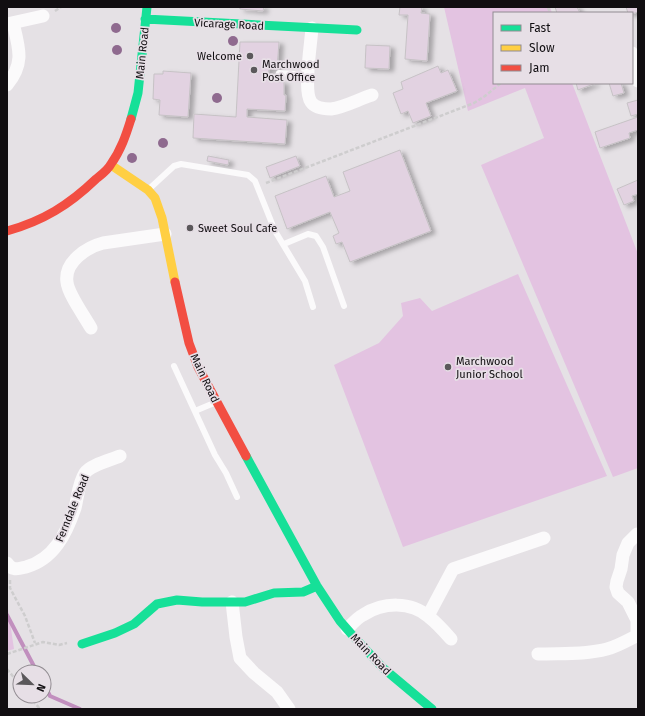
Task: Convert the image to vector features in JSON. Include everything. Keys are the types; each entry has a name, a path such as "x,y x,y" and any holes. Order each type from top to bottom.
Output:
{"street":[{"name":"Main Road","path":"147,7 138,93 125,138 111,165 148,190 155,198 165,234 189,343 198,367 326,602 347,629 394,677 432,709"},
{"path":"7,85 15,75 20,62 19,49 10,23 43,16"},
{"name":"Vicarage Road","path":"145,19 357,30"},
{"path":"312,28 308,76 309,99 312,104 317,107 330,109 338,108 372,95"},
{"path":"633,58 638,81"},
{"path":"7,231 25,226 54,213 81,194 111,165"},
{"path":"91,328 66,282 67,273 76,259 83,251 103,242 165,234"},
{"name":"Ferndale Road","path":"11,566 30,565 45,559 56,548 75,508 78,488 85,472 99,464 120,456"},
{"path":"538,654 583,653 606,649 622,644 638,635 637,620 628,602 618,593 616,587 616,581 621,569 623,555 628,543 637,534"},
{"path":"428,616 453,569 544,538"},
{"path":"82,644 115,633 134,624 157,604 177,600 202,602 245,602 274,593 303,592 317,586"},
{"path":"232,602 240,658 254,674 277,692 290,709"},
{"path":"347,629 363,615 374,609 393,604 409,606 428,616 451,639"}],"lane":[{"path":"279,74 308,76"},
{"path":"148,190 174,166 181,164 248,175 258,186 275,231 305,280 313,307"},
{"path":"284,244 308,234 316,236 324,247 344,306"},
{"path":"174,366 215,455 226,473 237,497"},
{"path":"195,411 216,402"}],"path":[{"path":"258,186 474,103 500,84"},
{"path":"11,566 10,588 25,616 35,643"},
{"path":"7,654 35,643 43,642 58,645 77,640 82,644"}],"shaded area":[{"path":"444,7 550,7 552,12 493,12 493,84 572,84 638,254 638,468 613,477 481,165 544,138 525,88 468,111"},
{"path":"518,274 607,476 403,547 334,365 379,343 403,316 401,303 420,298 432,311"},
{"path":"7,602 14,649 7,651"}],"building":[{"path":"240,7 264,7 263,11 240,9"},
{"path":"400,7 422,7 421,13 430,14 427,61 405,59 408,15 399,15"},
{"path":"555,7 577,7 580,12 557,12"},
{"path":"626,7 638,7 638,12 633,14 633,12 628,12"},
{"path":"240,42 279,42 277,69 269,68 268,81 284,82 284,95 286,95 285,111 247,109 247,117 287,120 285,144 193,138 194,114 236,117"},
{"path":"366,45 390,46 389,69 365,68"},
{"path":"438,66 441,73 448,70 457,91 426,103 431,116 413,123 408,111 401,114 393,93 403,89 401,82"},
{"path":"163,71 191,73 188,117 159,115 160,100 153,99 154,74 163,74"},
{"path":"576,84 593,84 578,90"},
{"path":"609,84 621,84 624,93 613,96"},
{"path":"638,100 638,114 631,116 627,103"},
{"path":"638,117 638,130 629,133 630,138 600,148 595,132"},
{"path":"400,150 431,231 350,262 342,242 336,244 333,236 339,233 330,212 287,229 275,196 326,176 334,197 350,191 343,172"},
{"path":"208,156 229,160 228,165 207,161"},
{"path":"296,156 300,166 270,178 266,167"},
{"path":"638,180 638,194 632,196 634,201 624,205 617,189"}],"waterway":[{"path":"7,615 33,664"},
{"path":"52,697 80,709"}],"traffic: fast":[{"path":"131,119 138,93 147,7"},
{"path":"145,19 357,30"},
{"path":"246,456 317,586 340,621 383,668 432,709"},
{"path":"82,644 115,633 134,624 157,604 177,600 202,602 245,602 274,593 303,592 317,586"}],"traffic: slow":[{"path":"111,165 148,190 155,198 162,218 175,282"}],"traffic: jam":[{"path":"7,231 20,227 55,211 76,197 104,172 115,159 131,119"},
{"path":"175,282 189,343 198,367 246,456"}],"place":[{"name":"Welcome","path":"250,56"},
{"name":"Marchwood Post Office","path":"254,70"},
{"name":"Sweet Soul Cafe","path":"190,228"},
{"name":"Marchwood Junior School","path":"448,367"}]}
